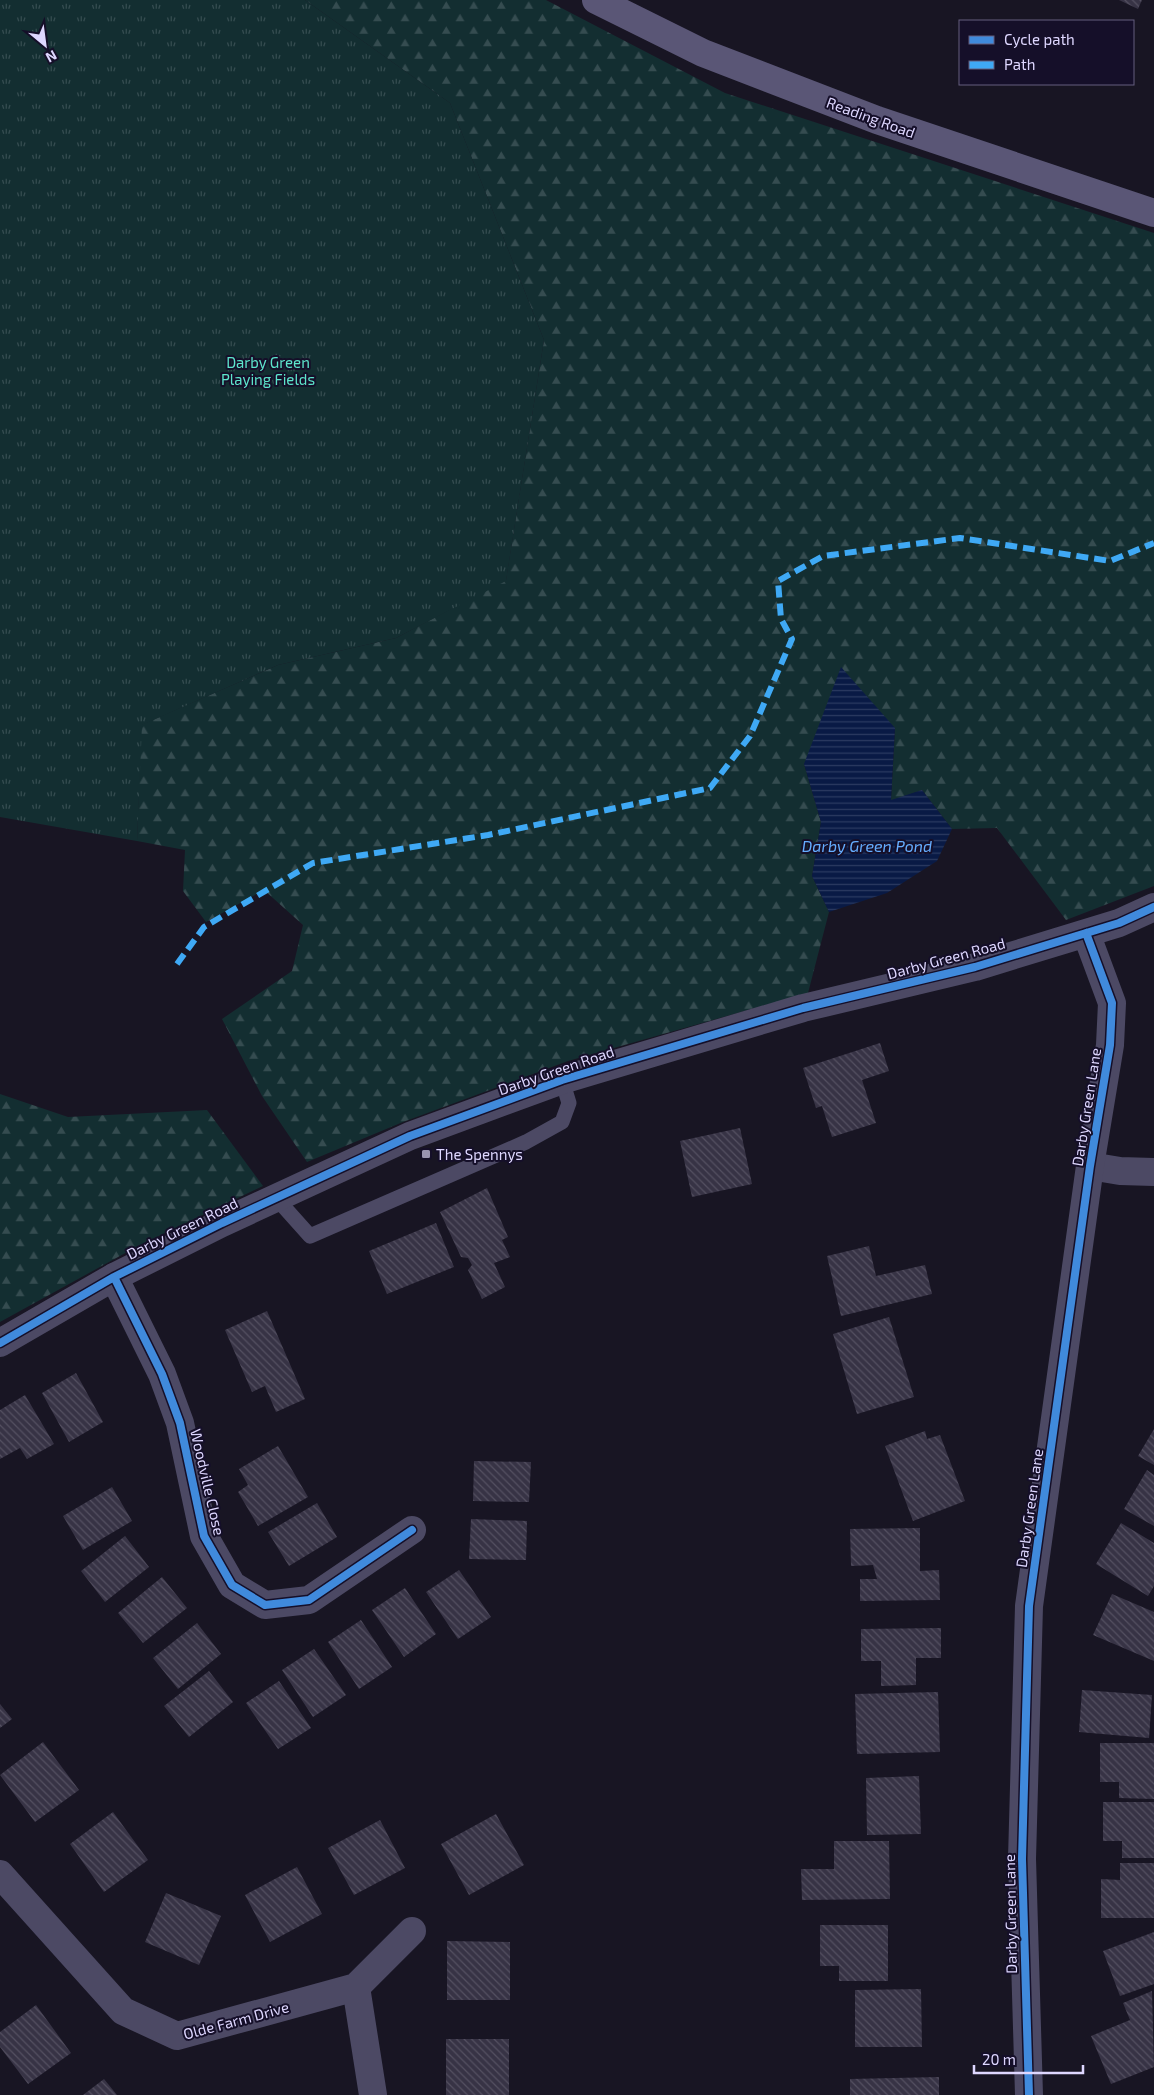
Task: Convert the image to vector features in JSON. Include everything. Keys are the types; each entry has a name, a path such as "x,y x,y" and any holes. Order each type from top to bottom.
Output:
{"main road":[{"name":"Reading Road","path":"596,0 703,53 877,120 1154,212"}],"street":[{"name":"Darby Green Road","path":"0,1343 114,1277 276,1198 410,1136 562,1080 803,1008 975,967 1118,923 1154,907"},
{"name":"Darby Green Lane","path":"1029,2095 1022,1859 1029,1606 1090,1166 1110,1044 1112,1003 1086,933"},
{"name":"Darby Green Lane","path":"1090,1166 1154,1172"},
{"name":"Woodville Close","path":"114,1277 162,1374 180,1423 204,1536 232,1585 265,1605 309,1600 412,1530"},
{"name":"Olde Farm Drive","path":"0,1874 123,2011 177,2036 356,1987 412,1931"},
{"path":"356,1987 373,2095"}],"lane":[{"name":"Darby Green Road","path":"276,1198 310,1236 526,1142 562,1122 569,1104 562,1080"}],"green space":[{"name":"Darby Green Playing Fields","path":"0,0 305,0 450,103 544,340 506,581 396,638 278,665 142,725 137,841 0,817"},
{"path":"305,0 546,0 725,93 1154,233 1154,886 1066,920 997,828 952,829 922,790 891,801 895,729 804,764 821,822 812,876 829,912 808,993 568,1061 403,1122 307,1162 262,1096 222,1019 292,971 303,925 264,890 206,922 183,891 185,850 137,841 141,725 278,665 396,638 506,580 544,340 450,103"},
{"path":"0,1094 68,1117 207,1110 263,1186 138,1246 0,1322"}],"water":[{"name":"Darby Green Pond","path":"841,667 895,728 891,800 922,790 952,829 937,861 887,893 829,912 812,876 821,822 804,764"}],"building":[{"path":"1119,0 1142,0 1138,9"},
{"path":"880,1043 889,1071 862,1080 876,1123 832,1137 822,1106 816,1108 803,1068"},
{"path":"740,1128 752,1184 692,1197 680,1141"},
{"path":"487,1188 508,1237 502,1240 510,1257 494,1263 505,1287 482,1299 468,1270 472,1265 468,1258 461,1257 440,1212"},
{"path":"436,1223 454,1267 387,1294 369,1251"},
{"path":"869,1246 876,1276 925,1265 932,1294 841,1316 827,1256"},
{"path":"267,1311 305,1399 276,1412 265,1386 252,1392 225,1330"},
{"path":"889,1317 914,1397 857,1414 833,1334"},
{"path":"76,1373 103,1422 69,1442 42,1393"},
{"path":"25,1395 54,1444 27,1459 20,1448 0,1459 0,1410"},
{"path":"1154,1429 1154,1465 1138,1456"},
{"path":"925,1431 927,1439 940,1435 965,1501 913,1521 885,1446"},
{"path":"278,1446 308,1497 258,1526 238,1492 248,1485 239,1469"},
{"path":"474,1461 531,1462 529,1502 473,1501"},
{"path":"1147,1470 1154,1475 1154,1526 1124,1509"},
{"path":"112,1487 132,1521 83,1550 63,1516"},
{"path":"317,1503 337,1537 289,1566 268,1532"},
{"path":"471,1519 527,1521 526,1560 469,1559"},
{"path":"1121,1523 1154,1543 1154,1586 1148,1596 1096,1564"},
{"path":"920,1528 920,1571 939,1570 940,1600 860,1601 860,1579 877,1579 873,1565 851,1566 850,1529"},
{"path":"125,1536 149,1567 105,1602 81,1571"},
{"path":"459,1570 491,1617 458,1639 426,1592"},
{"path":"162,1577 187,1608 143,1643 118,1613"},
{"path":"405,1588 436,1634 404,1657 372,1610"},
{"path":"1112,1594 1154,1612 1154,1661 1093,1635"},
{"path":"361,1620 392,1667 359,1689 328,1642"},
{"path":"197,1623 221,1654 178,1689 153,1658"},
{"path":"941,1628 941,1658 916,1658 916,1685 881,1686 881,1661 861,1661 861,1629"},
{"path":"314,1649 346,1695 313,1717 282,1670"},
{"path":"209,1671 233,1702 189,1737 164,1706"},
{"path":"279,1681 311,1728 278,1749 246,1703"},
{"path":"1082,1690 1152,1695 1149,1738 1079,1732"},
{"path":"938,1692 940,1752 857,1754 855,1694"},
{"path":"0,1704 12,1719 0,1728"},
{"path":"43,1742 79,1790 35,1822 0,1775"},
{"path":"1100,1743 1154,1743 1154,1799 1119,1798 1119,1782 1100,1782"},
{"path":"919,1776 921,1834 867,1835 866,1778"},
{"path":"1103,1802 1154,1802 1154,1858 1122,1858 1122,1841 1103,1841"},
{"path":"113,1812 148,1860 104,1892 70,1844"},
{"path":"496,1814 524,1865 469,1895 441,1844"},
{"path":"380,1820 405,1868 354,1895 328,1848"},
{"path":"834,1841 889,1841 890,1899 802,1900 801,1869 834,1869"},
{"path":"1120,1863 1154,1863 1154,1918 1101,1918 1101,1879 1120,1880"},
{"path":"297,1867 322,1914 270,1942 245,1895"},
{"path":"166,1893 221,1916 199,1965 145,1942"},
{"path":"820,1925 888,1925 888,1981 839,1981 839,1966 820,1966"},
{"path":"1154,1932 1154,1984 1120,1996 1103,1951"},
{"path":"447,1941 510,1942 510,2000 447,2000"},
{"path":"921,1989 922,2047 855,2047 855,1990"},
{"path":"1152,1991 1154,2067 1111,2084 1091,2036 1130,2020 1123,2003"},
{"path":"36,2005 71,2053 28,2084 0,2047 0,2032"},
{"path":"446,2039 509,2039 509,2095 446,2095"},
{"path":"939,2077 939,2095 850,2095 850,2079"},
{"path":"104,2079 117,2095 83,2095"}],"marked path":[{"path":"177,964 204,927 313,863 488,835 710,788 750,736 792,639 781,619 778,581 823,556 960,538 1110,561 1154,543"}],"cycle path":[{"path":"0,1343 114,1277 222,1223 410,1136 562,1080 803,1008 975,967 1119,923 1154,907"},
{"path":"1029,2095 1022,1859 1029,1606 1090,1166 1110,1045 1112,1003 1086,933"},
{"path":"114,1277 162,1374 180,1423 204,1536 232,1585 265,1605 309,1600 412,1530"}],"place":[{"name":"The Spennys","path":"426,1154"}]}
